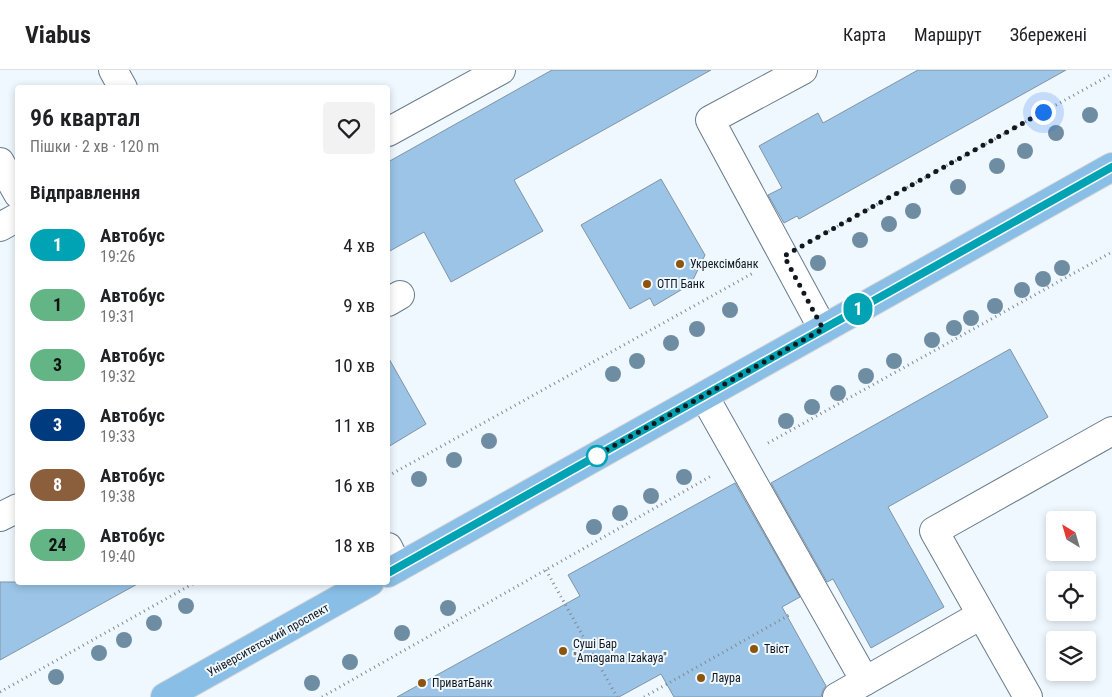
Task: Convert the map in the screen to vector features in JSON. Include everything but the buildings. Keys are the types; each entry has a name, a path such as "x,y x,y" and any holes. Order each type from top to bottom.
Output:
{"main road":[{"path":"391,562 704,396 1112,167"},
{"name":"Університетський проспект","path":"165,697 365,585"}],"lane":[{"path":"113,70 121,85"},
{"path":"390,131 500,70"},
{"path":"803,70 710,120 823,329"},
{"path":"0,162 15,189"},
{"path":"0,227 15,219"},
{"path":"704,396 865,681"},
{"path":"1028,697 934,531 1112,431"},
{"path":"0,517 15,510"},
{"path":"837,697 981,615"}],"path":[{"path":"390,475 1112,74"},
{"path":"546,570 617,697"},
{"path":"0,692 191,585"},
{"path":"644,697 818,599"}],"bus line":[{"name":"1","path":"390,572 1112,167"}],"place":[{"name":"Укрексімбанк","path":"680,264"},
{"name":"ОТП Банк","path":"647,284"},
{"name":"Твіст","path":"754,649"},
{"name":"Суші Бар \"Amagama Izakaya\"","path":"563,651"},
{"name":"Лаура","path":"701,678"},
{"name":"ПриватБанк","path":"422,683"}],"route":[{"path":"597,456 594,457 823,329 784,256 1043,112"}]}
